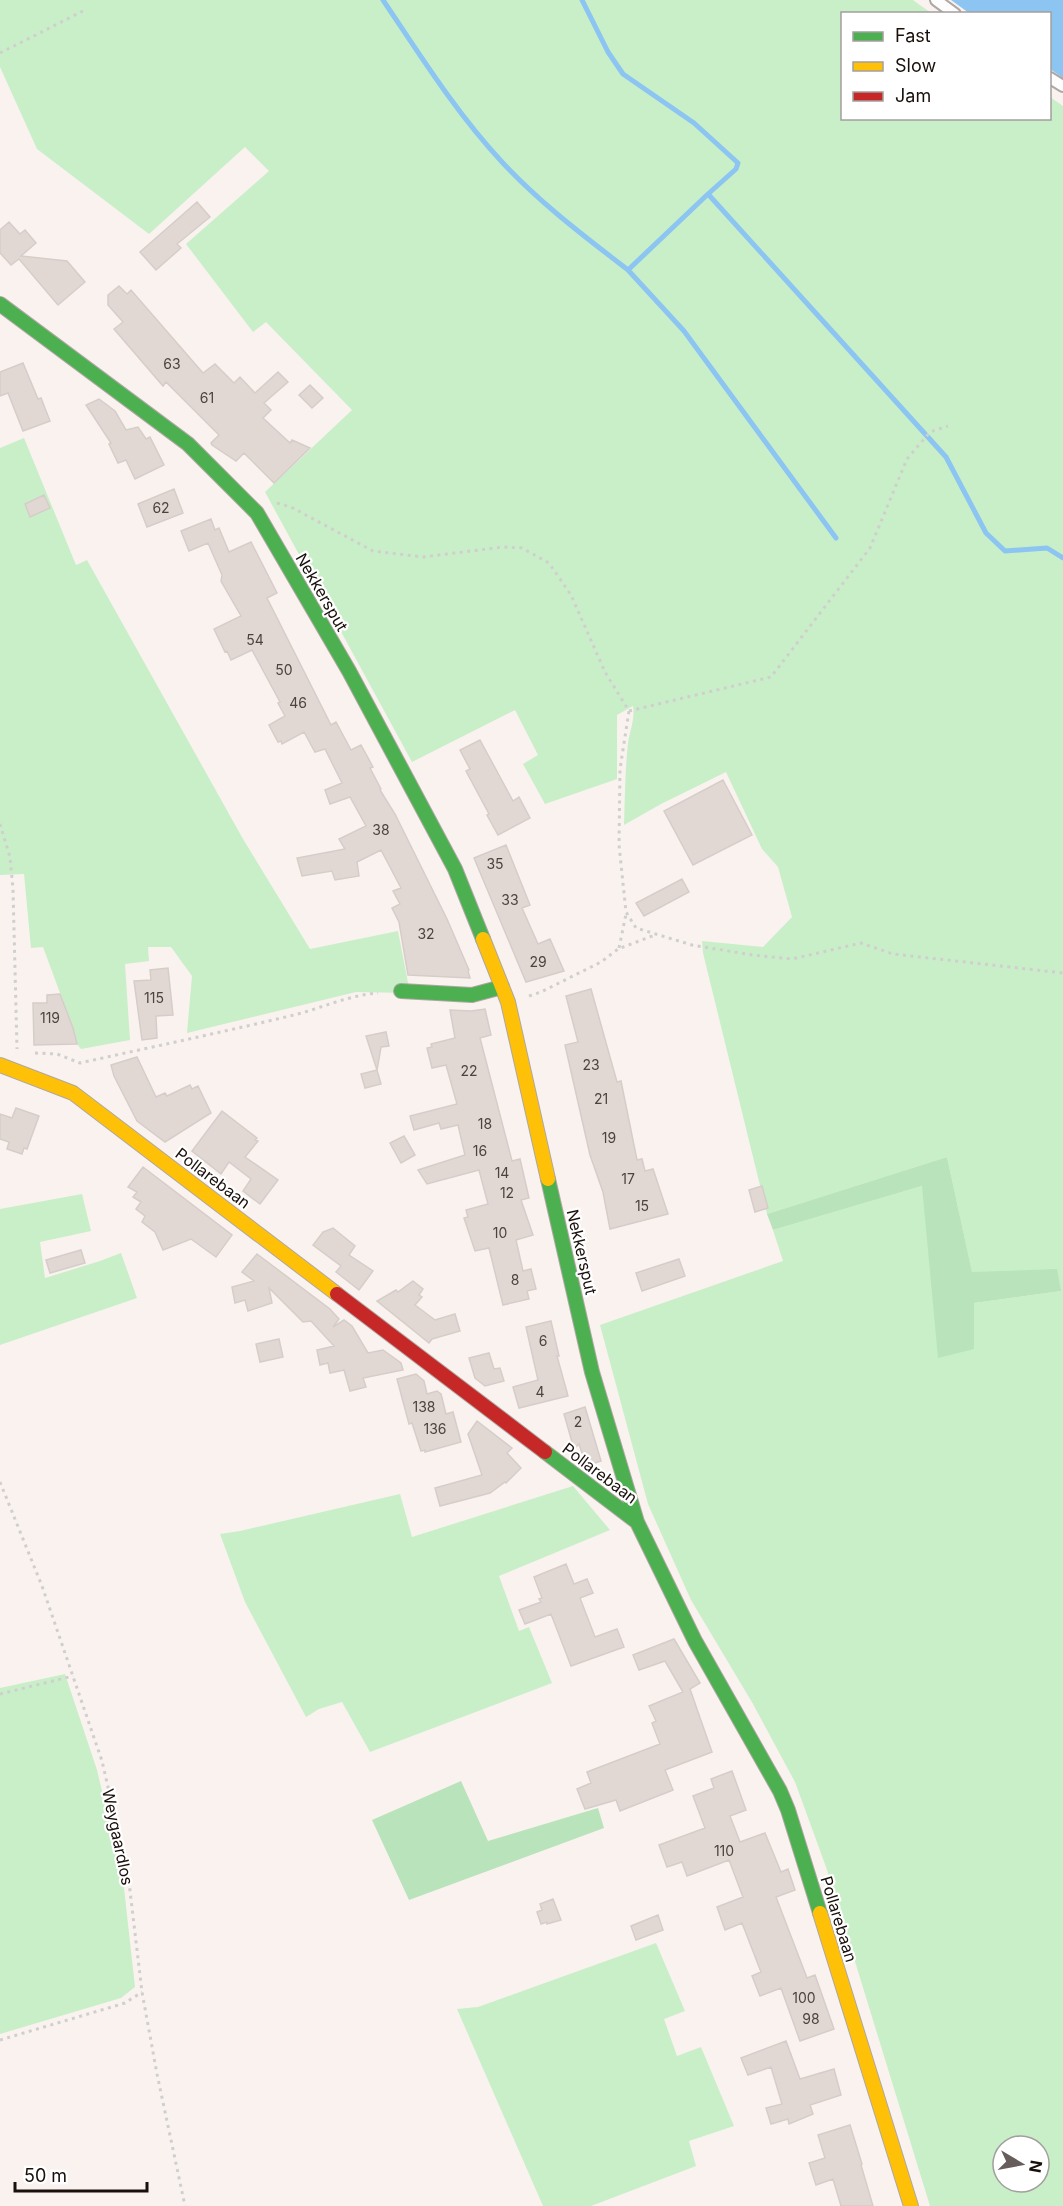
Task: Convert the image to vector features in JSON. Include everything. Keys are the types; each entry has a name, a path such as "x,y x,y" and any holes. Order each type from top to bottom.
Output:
{"street":[{"name":"Nekkersput","path":"0,304 188,444 257,513 349,671 455,869 508,1002 592,1372 637,1522"},
{"path":"401,991 472,995 502,987"},
{"name":"Pollarebaan","path":"0,1065 73,1093 637,1522 695,1641 780,1791 788,1810 911,2206"}],"lane":[{"path":"936,0 952,12"}],"path":[{"path":"0,53 87,9"},
{"path":"628,711 771,677 870,548 907,459 930,432 948,426"},
{"path":"268,500 291,507 373,551 423,557 502,547 522,548 549,563 571,595 605,672 628,711 620,769 619,844 626,912 618,949"},
{"path":"0,824 10,857 13,889 17,1049 8,1053"},
{"path":"626,912 636,928 692,945 752,955 792,959 861,943 893,954 1063,973"},
{"path":"508,1002 541,992 601,963 618,949 657,934"},
{"path":"19,1071 29,1053 57,1053 80,1062 300,1013 363,994 401,991"},
{"name":"Weygaardlos","path":"0,1482 42,1586 102,1761 128,1874 142,1992 185,2206"},
{"path":"0,1694 73,1676"},
{"path":"0,2040 125,2003 142,1992"}],"green space":[{"path":"0,0 913,0 930,12 841,12 841,120 1051,120 1051,98 1063,106 1063,2206 930,2206 826,1867 795,1782 753,1704 691,1600 648,1504 600,1325 783,1261 773,1230 922,1186 974,1303 1061,1291 972,1273 947,1157 767,1214 703,953 702,941 763,947 792,917 778,867 762,849 726,772 624,825 627,753 633,706 617,715 617,779 545,804 523,764 538,755 515,710 412,762 265,492 352,410 266,322 253,332 186,244 269,171 245,147 149,234 37,149 0,67"},
{"path":"24,438 76,565 87,560 243,839 310,949 398,931 410,993 356,992 187,1033 192,976 171,947 148,947 149,961 125,964 130,1040 81,1049 77,1044 43,947 31,948 24,874 0,875 0,448"},
{"path":"947,1157 972,1272 1057,1269 1061,1291 974,1303 974,1349 938,1358 922,1186 773,1230 767,1214"},
{"path":"82,1194 91,1231 40,1242 45,1278 121,1253 137,1298 0,1345 0,1209"},
{"path":"573,1486 610,1530 499,1576 519,1631 529,1627 552,1683 370,1752 342,1702 319,1709 306,1717 245,1602 220,1534 400,1494 412,1537"},
{"path":"65,1674 97,1770 123,1879 135,1987 121,1998 0,2034 0,1688"},
{"path":"461,1781 488,1841 598,1808 604,1828 409,1900 372,1820"},
{"path":"656,1943 685,2011 664,2019 677,2056 701,2047 734,2126 689,2141 696,2166 591,2206 543,2206 457,2009 478,2007"}],"water":[{"path":"951,0 1063,0 1063,78 1051,70 1051,12 968,12"}],"building":[{"path":"197,202 210,217 177,244 181,248 156,270 140,252"},
{"path":"9,222 20,234 25,230 36,243 21,256 67,261 85,282 58,305 19,259 11,265 0,253 0,230"},
{"path":"119,286 127,294 131,290 203,373 215,364 234,383 240,377 255,393 278,372 288,382 264,403 271,410 263,418 290,443 292,440 310,448 274,483 244,453 236,461 212,445 211,443 219,435 166,382 163,386 114,329 123,322 108,305 108,295"},
{"path":"23,363 50,421 23,431 8,393 0,396 0,372"},
{"path":"310,385 323,398 312,408 299,395"},
{"path":"99,399 115,411 126,430 138,427 146,439 150,437 164,465 135,479 126,460 118,463 109,444 111,443 86,405"},
{"path":"174,489 183,513 147,527 138,504"},
{"path":"44,495 50,508 30,517 25,504"},
{"path":"211,519 215,530 219,528 229,552 251,542 277,593 267,598 331,725 336,722 351,750 361,745 373,767 370,768 380,790 395,814 447,919 469,970 470,978 408,975 399,922 392,908 400,904 393,891 401,888 381,850 357,862 359,876 335,880 332,871 302,876 297,858 345,849 339,839 366,826 350,797 330,804 325,790 342,783 325,749 315,752 304,732 282,744 281,741 278,742 269,725 285,716 252,650 231,660 227,651 225,652 214,629 241,616 221,581 222,575 208,543 189,551 181,531"},
{"path":"480,740 513,801 519,797 530,818 498,835 466,771 470,769 460,750"},
{"path":"723,780 752,835 693,865 664,811"},
{"path":"506,845 530,905 522,908 538,944 550,939 564,971 526,982 474,858"},
{"path":"682,879 689,892 644,916 636,903"},
{"path":"168,968 173,1015 156,1016 157,1038 142,1040 134,981 151,980 150,970"},
{"path":"591,989 617,1082 621,1081 637,1160 642,1159 645,1171 653,1169 668,1214 610,1229 603,1192 590,1155 565,1045 578,1042 566,996"},
{"path":"60,994 77,1044 34,1045 33,1003 47,1003 47,995"},
{"path":"485,1009 491,1035 480,1038 512,1161 520,1159 529,1198 521,1200 533,1235 516,1240 523,1271 531,1269 536,1289 527,1291 529,1299 503,1305 489,1248 475,1251 464,1218 468,1217 466,1210 488,1204 479,1170 427,1184 418,1170 465,1155 458,1125 441,1129 439,1123 414,1130 410,1116 457,1104 446,1065 432,1068 427,1048 432,1047 431,1044 455,1038 450,1010"},
{"path":"386,1032 389,1046 381,1047 377,1070 366,1036"},
{"path":"137,1057 156,1097 165,1093 167,1096 190,1085 192,1089 198,1086 211,1113 165,1142 137,1121 114,1076 111,1065"},
{"path":"377,1070 381,1084 365,1088 361,1074"},
{"path":"16,1108 39,1116 27,1149 24,1148 22,1154 7,1149 9,1142 0,1139 0,1114 12,1118"},
{"path":"222,1111 257,1138 255,1140 258,1141 245,1157 278,1180 260,1204 243,1191 251,1179 229,1162 221,1174 192,1151"},
{"path":"404,1136 415,1155 401,1163 390,1143"},
{"path":"143,1167 232,1235 216,1257 191,1239 163,1250 155,1232 142,1222 145,1216 136,1209 141,1202 133,1197 137,1192 128,1187"},
{"path":"762,1186 768,1208 755,1212 749,1190"},
{"path":"333,1228 355,1246 349,1255 373,1271 359,1290 336,1272 341,1266 313,1245 323,1232"},
{"path":"81,1250 85,1263 50,1273 46,1260"},
{"path":"257,1254 330,1309 339,1319 333,1327 344,1320 352,1326 368,1353 383,1350 401,1363 403,1370 363,1378 366,1387 350,1391 344,1370 330,1373 328,1363 320,1365 317,1350 334,1346 311,1321 303,1322 269,1288 272,1303 248,1311 245,1300 235,1303 232,1287 254,1281 242,1272"},
{"path":"679,1259 685,1276 642,1291 636,1273"},
{"path":"413,1281 423,1289 419,1295 422,1297 415,1305 435,1320 455,1314 460,1331 432,1339 429,1343 377,1301 396,1290 398,1292"},
{"path":"551,1321 559,1356 557,1356 568,1396 519,1408 513,1387 538,1380 526,1327"},
{"path":"279,1339 283,1357 260,1362 256,1344"},
{"path":"489,1353 494,1369 500,1368 504,1381 485,1386 475,1378 469,1358"},
{"path":"416,1374 424,1381 427,1394 437,1391 441,1394 446,1414 453,1412 461,1442 425,1452 425,1450 421,1451 412,1423 409,1424 397,1379"},
{"path":"585,1407 601,1461 589,1465 585,1462 579,1444 574,1449 564,1414"},
{"path":"477,1421 512,1448 507,1453 521,1468 506,1483 490,1493 440,1506 435,1488 482,1475 468,1434"},
{"path":"566,1564 574,1584 587,1579 593,1593 580,1598 595,1637 617,1629 624,1647 571,1666 551,1614 525,1624 519,1610 541,1602 539,1599 542,1598 534,1577"},
{"path":"674,1639 700,1683 690,1689 712,1752 665,1770 673,1790 620,1811 616,1800 585,1809 577,1789 591,1783 587,1772 660,1744 652,1723 656,1721 649,1706 683,1692 665,1661 639,1670 633,1655"},
{"path":"732,1771 746,1810 730,1816 740,1842 765,1833 781,1872 788,1869 795,1890 776,1897 807,1978 815,1975 834,2029 800,2041 781,1988 760,1996 752,1976 761,1972 742,1923 725,1930 717,1907 743,1897 729,1860 687,1876 682,1862 667,1867 659,1845 705,1828 693,1796 714,1788 711,1779"},
{"path":"553,1899 561,1920 541,1924 537,1912 542,1910 540,1904"},
{"path":"658,1915 663,1930 636,1940 631,1926"},
{"path":"786,2041 800,2079 834,2069 841,2095 810,2105 813,2114 789,2124 788,2119 771,2124 766,2108 782,2104 771,2067 748,2075 741,2058"},
{"path":"850,2125 873,2206 841,2206 833,2179 816,2185 809,2163 825,2158 818,2135"}],"waterway":[{"path":"383,0 454,104 485,144 547,205 628,270 708,194"},
{"path":"582,0 608,52 623,74 694,123 738,163 736,169 708,194 946,457 986,533 1005,551 1047,548 1063,558"},
{"path":"628,270 684,331 836,538"}],"traffic: fast":[{"path":"0,304 188,444 257,513 349,671 455,869 483,939"},
{"path":"401,991 472,995 502,987"},
{"path":"548,1179 592,1372 637,1522"},
{"path":"545,1452 637,1522 695,1641 780,1791 820,1913"}],"traffic: slow":[{"path":"483,939 508,1002 548,1179"},
{"path":"0,1065 73,1093 337,1294"},
{"path":"820,1913 911,2206"}],"traffic: jam":[{"path":"337,1294 545,1452"}]}
